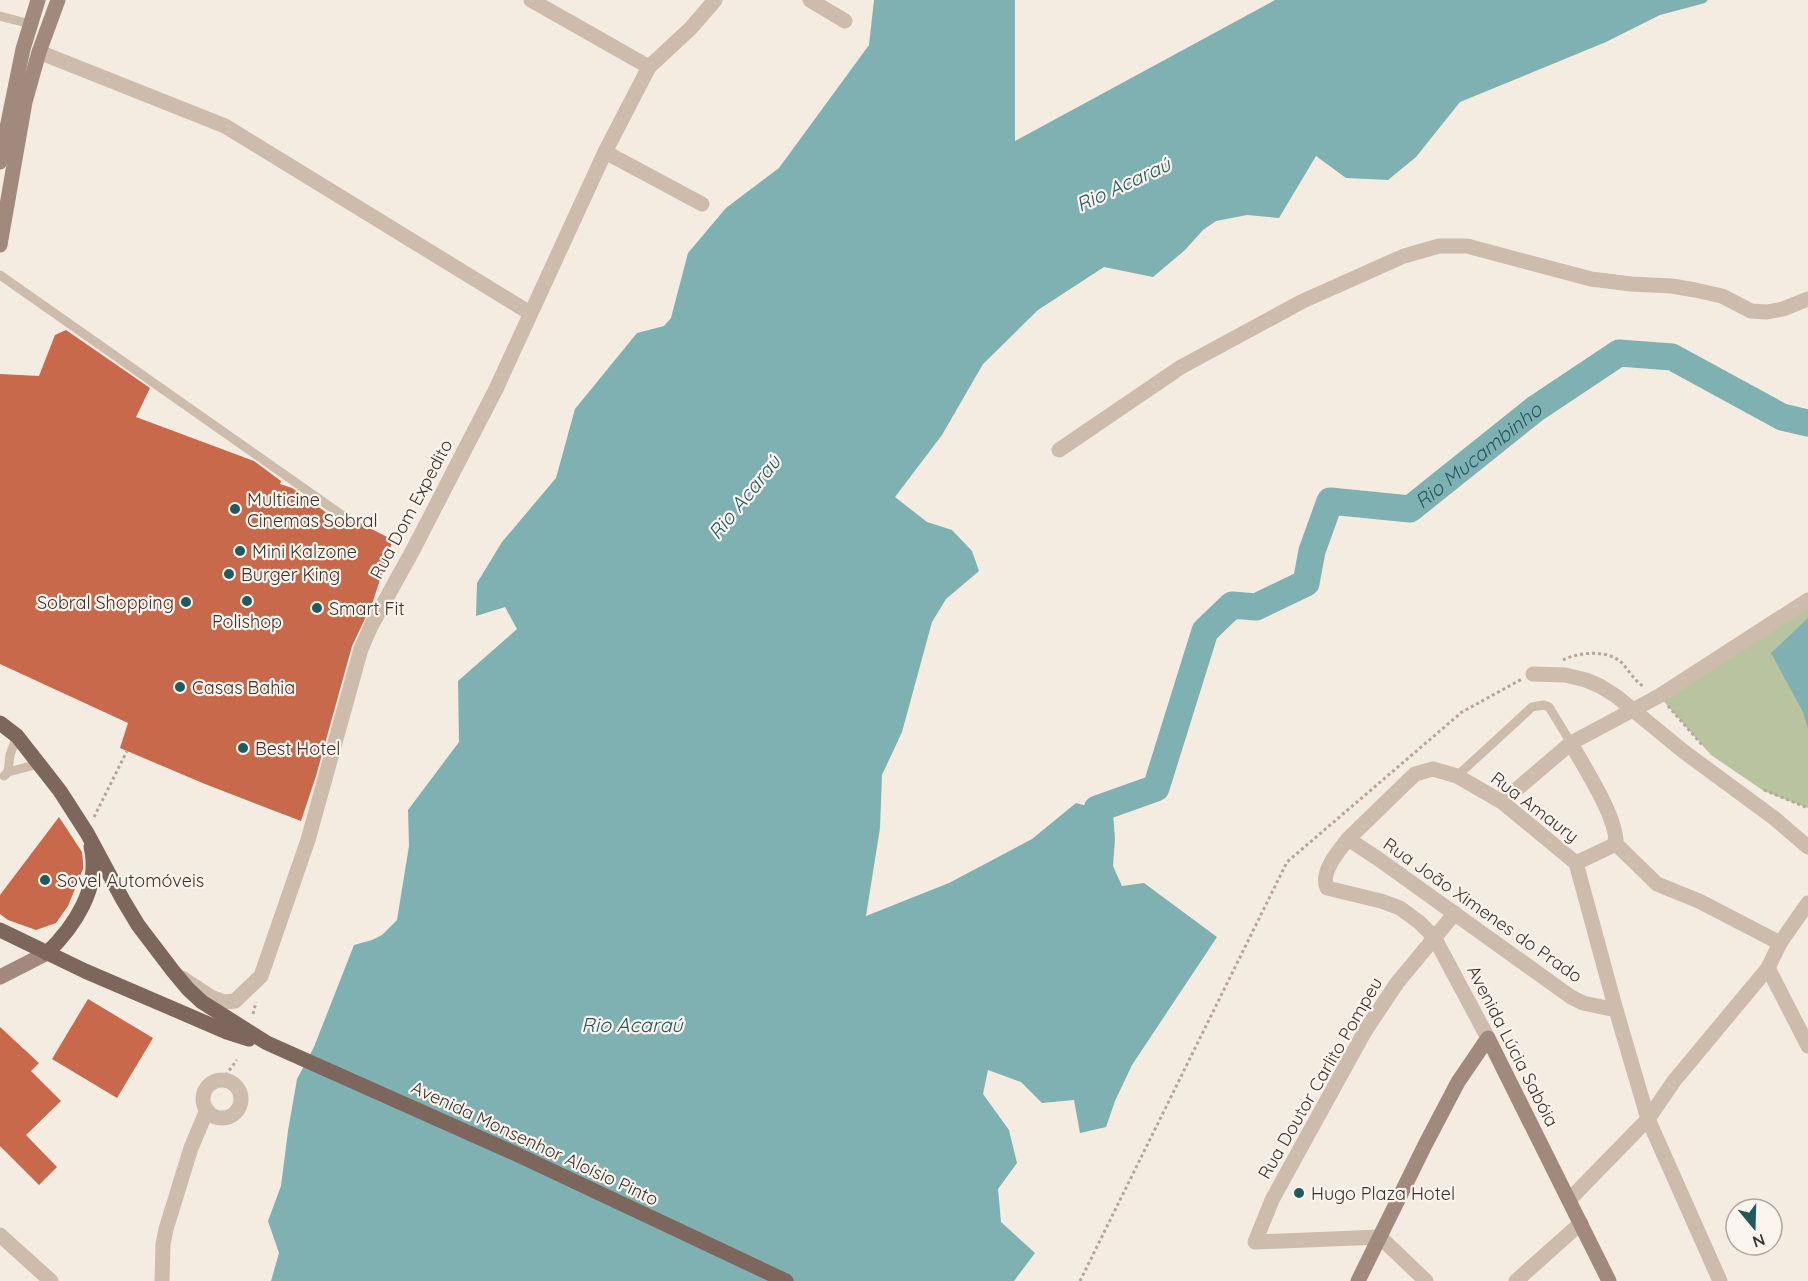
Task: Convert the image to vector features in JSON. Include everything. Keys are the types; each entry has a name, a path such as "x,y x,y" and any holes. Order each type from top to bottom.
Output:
{"main road":[{"name":"Avenida Monsenhor Aloísio Pinto","path":"0,723 17,736 60,791 87,833 123,900 152,945 202,1002 267,1043 514,1153 786,1281"},
{"path":"47,953 64,937 88,891 93,857 87,833"},
{"name":"Avenida Monsenhor Aloísio Pinto","path":"0,930 227,1032 267,1043"}],"street":[{"path":"0,162 23,49 38,0"},
{"path":"0,245 3,209 25,102 39,52 58,0"},
{"path":"531,0 649,67"},
{"name":"Rua Dom Expedito","path":"173,971 211,997 224,1002 235,1001 261,976 308,840 361,649 371,627 496,388 605,152 649,67 691,28 715,0"},
{"path":"810,0 845,21"},
{"path":"39,52 225,126 530,313"},
{"path":"605,152 702,204"},
{"path":"1059,450 1181,367 1303,301 1404,256 1439,246 1474,248 1591,279 1672,286 1722,296 1751,310 1767,312 1783,309 1808,299"},
{"path":"1502,802 1571,743 1659,696 1808,600"},
{"path":"1533,674 1565,675 1586,680 1616,696 1683,752 1774,818 1808,847"},
{"path":"1571,743 1612,818 1616,844 1657,884 1699,901 1780,943"},
{"name":"Rua Amaury","path":"1348,839 1415,774 1433,769 1457,776 1502,802 1576,863 1616,1010"},
{"name":"Avenida Lúcia Sabóia","path":"1348,839 1337,853 1325,876 1327,888 1400,908 1434,937 1488,1038 1609,1281"},
{"name":"Rua João Ximenes do Prado","path":"1348,839 1571,997 1583,1003 1616,1010"},
{"path":"1576,863 1616,844"},
{"path":"1569,1200 1648,1119 1674,1081 1768,968 1780,943 1808,903"},
{"name":"Rua Doutor Carlito Pompeu","path":"1380,1236 1255,1242 1272,1200 1365,1031 1397,983 1455,914"},
{"path":"0,977 47,953"},
{"path":"1768,968 1808,1046"},
{"path":"1616,1010 1648,1119 1719,1281"},
{"path":"1358,1281 1458,1082 1488,1038"},
{"path":"222,1080 237,1088 240,1093 240,1104 234,1114 222,1118 207,1110 204,1097 206,1090 215,1081 222,1080"},
{"path":"162,1281 163,1244 166,1229 191,1148 207,1110"},
{"path":"1516,1281 1581,1223"},
{"path":"0,1234 51,1281"},
{"path":"1380,1236 1426,1281"}],"lane":[{"path":"0,16 30,24"},
{"path":"0,274 349,520"},
{"path":"1457,776 1533,707 1544,705 1549,707 1571,743"},
{"path":"17,736 6,774 39,764"}],"path":[{"path":"1080,1281 1287,862 1462,712 1574,654 1600,653 1619,660 1638,683 1659,696 1704,747"},
{"path":"87,833 127,751"},
{"path":"1755,785 1808,808"},
{"path":"222,1080 237,1060"}],"green space":[{"path":"1808,600 1808,808 1764,791 1711,755 1659,696"}],"water":[{"name":"Rio Acaraú","path":"874,0 1015,0 1015,141 1275,0 1708,0 1705,3 1660,15 1606,42 1460,102 1416,157 1388,180 1346,178 1316,156 1279,218 1247,215 1216,221 1203,230 1185,250 1153,277 1104,267 1038,310 983,364 942,435 895,497 927,522 952,530 972,551 979,571 946,599 932,622 902,732 882,775 880,828 866,916 949,883 1032,839 1076,803 1113,813 1115,839 1113,866 1122,886 1144,883 1217,937 1132,1065 1106,1127 1080,1133 1074,1100 1042,1103 1021,1082 988,1070 983,1094 1009,1130 1017,1163 998,1189 1001,1222 1035,1253 1014,1281 271,1281 279,1253 268,1221 281,1186 297,1079 314,1047 354,945 382,935 397,920 409,846 408,810 459,742 458,681 517,629 505,607 476,616 477,583 502,542 556,478 575,409 637,333 664,326 671,318 688,253 726,208 779,168 869,45"},
{"path":"1808,618 1808,729 1803,712 1771,653"}],"building":[{"name":"Sobral Shopping","path":"66,330 150,388 136,417 254,461 281,481 280,484 292,488 345,526 351,526 356,521 393,540 372,604 352,646 316,776 301,821 120,748 128,723 0,664 0,374 39,376 55,335"},
{"name":"Sovel Automóveis","path":"59,817 82,852 83,869 68,906 56,923 36,930 8,920 0,914 0,895"},
{"path":"88,999 153,1038 117,1098 52,1059"},
{"path":"0,1027 39,1063 31,1071 61,1101 26,1135 57,1167 39,1185 0,1146"}],"waterway":[{"name":"Rio Mucambinho","path":"1097,809 1156,788 1205,631 1232,605 1256,607 1306,583 1312,551 1330,501 1410,509 1535,409 1619,353 1672,357 1782,417 1808,423"}],"place":[{"name":"Multicine Cinemas Sobral","path":"235,509"},
{"name":"Mini Kalzone","path":"240,551"},
{"name":"Burger King","path":"229,574"},
{"name":"Polishop","path":"247,601"},
{"name":"Sobral Shopping","path":"186,602"},
{"name":"Smart Fit","path":"317,608"},
{"name":"Casas Bahia","path":"180,687"},
{"name":"Best Hotel","path":"243,748"},
{"name":"Sovel Automóveis","path":"45,880"},
{"name":"Hugo Plaza Hotel","path":"1299,1193"}]}
